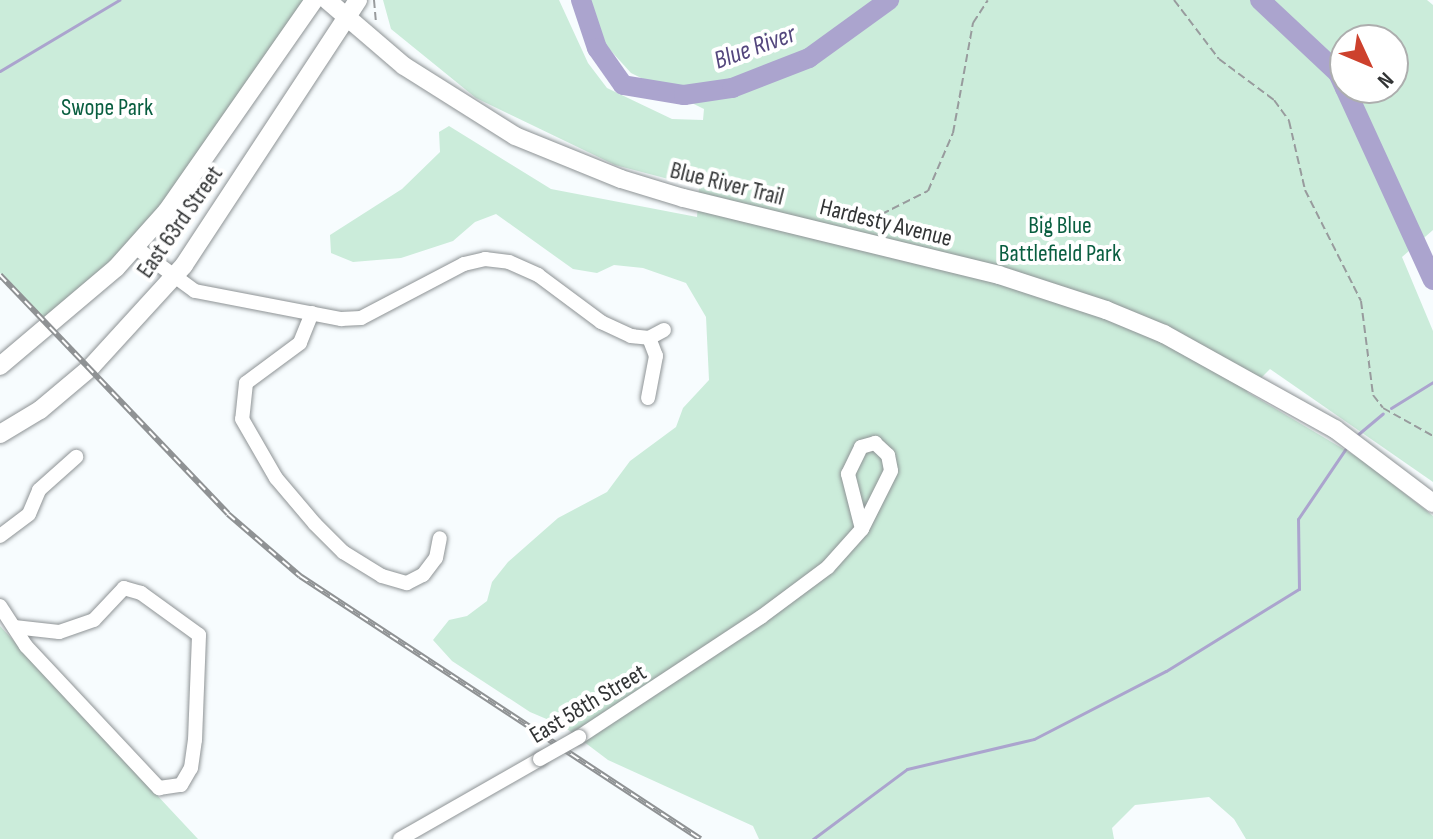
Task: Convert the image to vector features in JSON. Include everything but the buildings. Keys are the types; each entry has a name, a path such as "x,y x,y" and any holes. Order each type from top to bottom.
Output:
{"main road":[{"name":"East 63rd Street","path":"0,366 53,327 135,247 167,211 314,0"},
{"name":"Hardesty Avenue","path":"327,0 460,105 575,162 683,198 999,275 1106,310 1164,334 1335,429 1433,503"},
{"name":"East 63rd Street","path":"0,434 40,410 91,367 172,279 358,0"}],"street":[{"path":"135,247 172,279 195,291 312,313 361,318 464,264 485,259 538,275 601,322 649,338 664,330"},
{"path":"312,313 309,331 300,343 246,383 242,419 276,478 315,524 343,552 382,576 407,583 423,575 436,558 440,538"},
{"path":"648,398 656,356 649,338"},
{"name":"East 58th Street","path":"400,839 579,737 828,567 862,529 891,471 888,455 875,443 861,447 848,474 862,529"},
{"path":"0,536 29,514 39,490 76,457"},
{"path":"0,606 14,627 159,788 181,785 191,768 195,740 199,635 141,593 124,588 94,620 59,632 14,627"}],"path":[{"path":"374,0 374,19 383,29"},
{"path":"854,227 892,214 928,191 953,133 973,23 988,0"},
{"path":"1174,0 1219,59 1274,100 1289,121 1305,190 1361,301 1373,395 1383,408 1433,436"}],"green space":[{"name":"Swope Park","path":"0,0 313,0 167,211 53,327 0,273"},
{"name":"Big Blue Battlefield Park","path":"383,0 559,0 588,63 607,88 672,119 703,120 704,109 631,73 581,18 578,0 1427,0 1433,5 1433,230 1402,257 1433,331 1433,482 1270,369 1247,392 1362,460 1433,516 1433,839 1246,839 1234,819 1209,797 1135,805 1112,828 1114,839 759,839 753,826 608,760 563,726 530,712 452,661 433,640 449,620 467,616 487,601 492,582 508,562 558,518 607,492 630,461 676,427 683,408 709,380 706,317 686,283 643,268 614,265 597,273 573,269 496,214 475,222 453,241 401,258 353,262 331,253 330,235 402,189 440,152 439,132 449,126 551,189 697,217 699,187 615,165 476,98 391,29"},
{"path":"0,626 169,808 198,839 0,839"}],"waterway":[{"path":"0,71 119,0"},
{"name":"Blue River","path":"581,0 597,48 623,85 684,95 732,88 809,58 889,0"},
{"name":"Blue River","path":"1260,0 1329,65"},
{"name":"Blue River","path":"1352,104 1433,280"},
{"path":"1391,408 1433,382"},
{"path":"1356,436 1383,413"},
{"path":"813,839 907,769 1034,739 1166,671 1299,589 1298,519 1346,448"}],"railway":[{"path":"0,275 228,514 300,576 700,839"}]}
